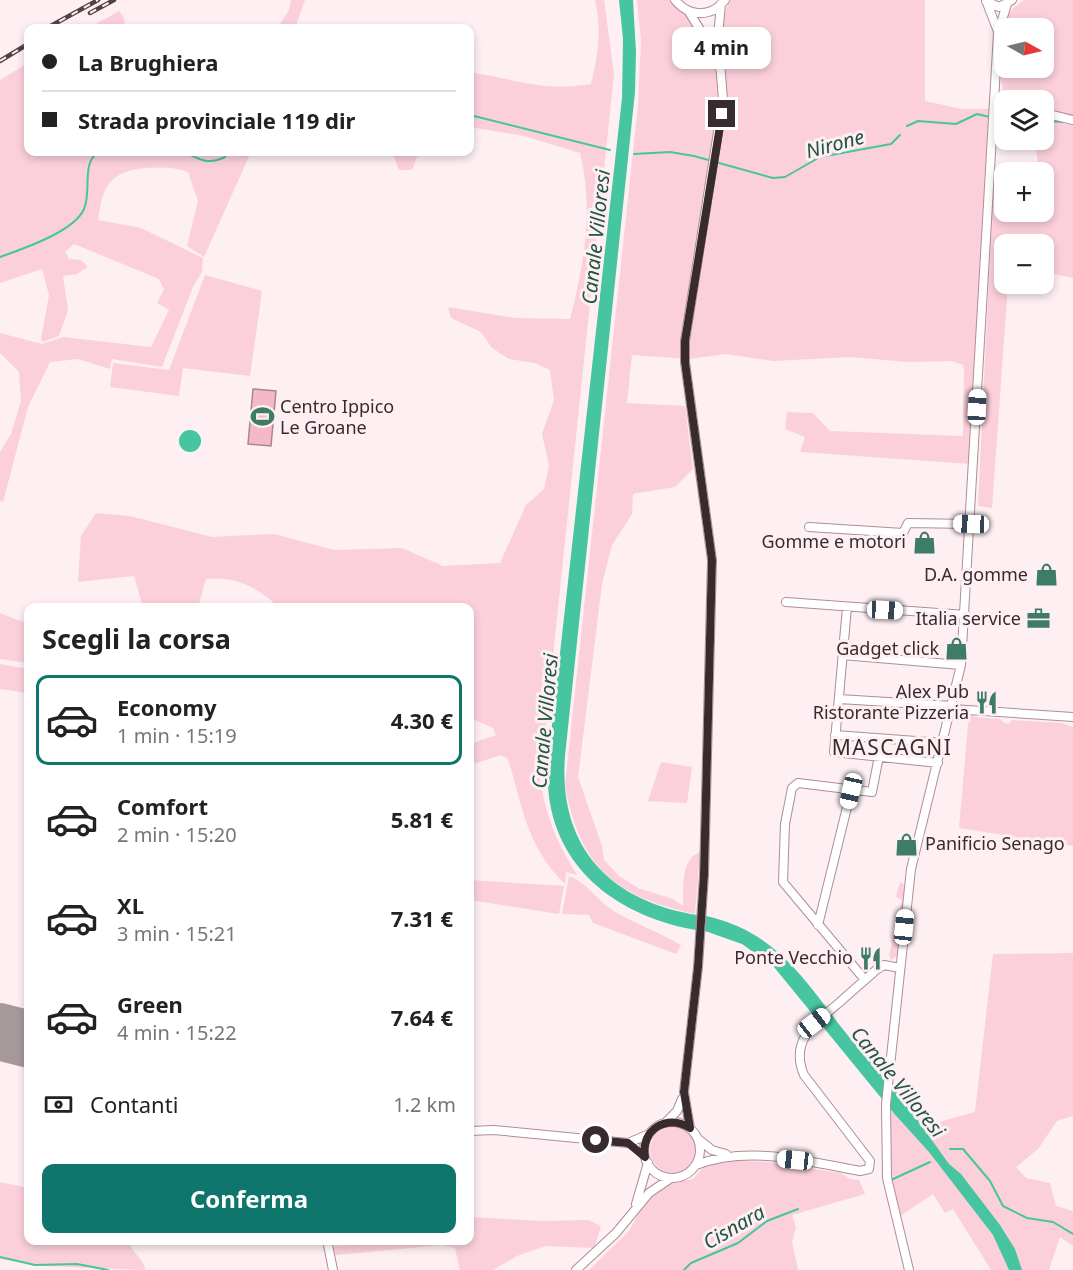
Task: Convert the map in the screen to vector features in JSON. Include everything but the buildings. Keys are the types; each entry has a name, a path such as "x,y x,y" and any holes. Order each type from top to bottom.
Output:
{"street":[{"path":"675,0 689,12 710,46 721,73"},
{"path":"986,1 995,7 1011,1"},
{"path":"986,1 994,22"},
{"path":"1004,18 1011,1"},
{"path":"689,12 706,13 723,2"},
{"path":"474,1131 628,1143 649,1134 666,1122 677,1111 684,1092 702,904 712,560 685,362 685,341 723,100 718,36 723,2"},
{"path":"1054,115 1073,120"},
{"path":"909,1270 887,1178 884,1137 886,1104 913,855 961,665 966,615 994,119"},
{"path":"809,526 903,533 908,523 971,524"},
{"path":"786,602 966,615"},
{"path":"847,607 834,752 938,763"},
{"path":"842,655 961,665"},
{"path":"839,699 1073,717"},
{"path":"835,735 943,743"},
{"path":"865,980 783,882 785,824 792,788 795,785 798,783 872,792 879,756"},
{"path":"818,925 851,791"},
{"path":"666,1122 681,1123 690,1128 698,1139 712,1150 730,1155 795,1160 860,1171 869,1168 870,1161 860,1146 801,1069 799,1056 801,1042 814,1023 884,965 900,968"},
{"path":"684,1092 690,1128"},
{"path":"634,1208 647,1160 645,1143 649,1134"},
{"path":"696,1165 700,1155 698,1139"},
{"path":"628,1143 647,1160 655,1172 670,1178"},
{"path":"576,1270 616,1233 634,1208 655,1187 670,1178 685,1174 696,1165 730,1155"},
{"path":"328,1245 333,1270"}],"shaded area":[{"path":"291,0 305,0 296,24 280,24 289,10"},
{"path":"595,0 604,0 614,74 540,780 553,829 577,875 566,872 565,884 552,870 534,840 522,810 508,759 501,755 474,764 474,743 496,735 493,728 474,720 474,603 273,603 250,586 234,580 216,578 206,579 199,603 142,603 134,576 78,582 81,536 96,513 130,516 212,537 274,534 334,550 402,548 443,566 500,563 526,505 544,489 549,466 542,434 554,400 550,370 535,363 509,359 492,348 481,332 451,318 448,307 515,318 570,319 586,237 586,195 580,153 524,136 474,128 474,73 545,86 591,84 598,42"},
{"name":"Canale Villoresi","path":"619,0 633,0 636,52 635,92 565,756 565,788 570,817 581,843 596,864 615,883 639,897 666,908 697,915 696,930 646,916 602,890 584,873 569,853 557,829 548,786 550,743 622,98 623,39"},
{"path":"637,0 672,0 700,34 716,73 726,71 723,26 730,0 925,0 925,101 962,109 991,109 971,464 800,452 805,437 785,429 787,412 813,413 830,431 963,436 964,369 963,365 952,361 909,362 849,357 773,361 726,354 689,359 632,355 627,403 685,406 693,469 675,487 633,494 632,514 612,545 602,584 578,777 602,846 604,860 619,876 638,888 673,899 683,906 686,868 689,861 700,852 695,914 643,898 606,874 592,858 580,838 565,785 638,106 641,41"},
{"path":"1024,0 1073,0 1073,278 1054,274 1054,234 994,234 994,294 1007,294 992,508 978,506 993,189 994,222 1054,222 1054,162 1038,162 1036,150 1054,150 1054,90 1004,90 1001,78 1054,78 1054,18 1006,18 1010,11"},
{"path":"119,11 124,18 125,24 96,24"},
{"path":"24,65 24,156 249,156 204,257 187,246 198,201 188,172 167,168 146,168 124,173 110,182 102,198 98,220 141,228 203,258 202,272 193,287 162,367 112,359 110,369 78,359 50,362 28,407 3,502 0,501 0,452 11,434 21,401 19,372 0,353 0,333 42,344 63,337 151,347 169,310 157,303 164,289 159,279 74,244 65,252 69,259 81,260 88,267 77,274 63,276 68,310 59,336 43,342 41,339 49,295 42,269 0,283 0,80"},
{"path":"394,156 417,156 412,170 399,170"},
{"path":"205,275 262,291 250,376 183,368 179,396 110,387 113,363 169,370"},
{"path":"190,430 200,437 201,441 194,451 190,452 180,445 179,441 186,431"},
{"path":"0,613 24,622 24,662 0,659"},
{"path":"0,664 24,668 24,692 0,689"},
{"path":"969,714 975,717 1000,719 1009,724 1012,720 1062,723 1073,727 1073,846 959,828"},
{"path":"661,762 692,767 687,803 648,801"},
{"path":"569,876 582,883 617,913 681,945 676,954 593,923 589,915 562,914"},
{"path":"474,880 564,886 559,914 474,901"},
{"path":"900,882 905,885 897,956 891,960 889,955 902,900 896,897"},
{"name":"Canale Villoresi","path":"706,916 738,926 764,941 786,960 862,1053 885,1075 882,1099 774,967 742,944 705,931"},
{"path":"1073,953 1073,1116 1057,1121 1038,1149 1016,1167 1026,1178 1050,1183 1056,1206 1073,1211 1073,1246 1060,1237 1049,1270 991,1270 953,1209 945,1213 933,1194 900,1216 890,1178 890,1112 935,1123 975,1112 993,954"},
{"name":"Canale Villoresi","path":"893,1086 949,1164 961,1174 1000,1225 1015,1249 1022,1270 1009,1270 993,1235 929,1152 890,1109"},
{"path":"673,1127 682,1128 689,1134 695,1141 695,1159 689,1166 682,1172 673,1173 664,1172 657,1166 651,1159 650,1150 651,1141 657,1134 664,1128"},
{"path":"721,1160 767,1162 841,1173 850,1179 859,1180 865,1194 792,1215 796,1227 792,1242 798,1270 589,1270 629,1231 641,1209 659,1189 670,1183 693,1179 704,1166"},
{"path":"0,1182 24,1187 24,1245 131,1245 145,1270 44,1266 0,1259"},
{"path":"474,1217 543,1221 588,1220 601,1226 594,1248 545,1246 517,1256 493,1270 460,1270 455,1248 442,1245 474,1245"},
{"path":"351,1245 442,1245 336,1255 332,1246"}],"waterway":[{"name":"Nirone","path":"907,126 918,121 956,124 977,114 990,117"},
{"name":"Nirone","path":"474,116 610,150"},
{"name":"Nirone","path":"1054,121 1067,122"},
{"name":"Nirone","path":"634,154 670,152 694,156 773,178 785,177 820,157 891,144 900,135"},
{"name":"Nirone","path":"0,257 46,239 70,225 78,217 86,202 88,171 94,156"},
{"name":"Nirone","path":"194,156 209,161 225,156"},
{"name":"Cisnara","path":"950,1149 963,1149 990,1181 1003,1206 1027,1218 1053,1222 1073,1234"},
{"name":"Cisnara","path":"891,1180 930,1162"},
{"name":"Cisnara","path":"684,1270 691,1263 738,1243 767,1221 798,1209"},
{"name":"Cisnara","path":"0,1257 35,1265 77,1264 108,1270"}],"taxiway":[{"path":"0,1052 24,1058"}],"runway":[{"path":"0,1025 24,1031"}],"railway":[{"path":"54,24 98,0"},
{"path":"90,13 114,0"},
{"path":"0,61 24,46"}],"place":[{"name":"Centro Ippico Le Groane","path":"262,417"},
{"name":"Gomme e motori","path":"924,542"},
{"name":"D.A. gomme","path":"1046,575"},
{"name":"Italia service","path":"1039,619"},
{"name":"Gadget click","path":"957,649"},
{"name":"Alex Pub Ristorante Pizzeria","path":"987,702"},
{"name":"Panificio Senago","path":"907,844"},
{"name":"Ponte Vecchio","path":"871,958"}],"district":[{"name":"MASCAGNI","path":"892,748"}],"route":[{"path":"596,1140 628,1143 645,1157 646,1138 656,1127 671,1121 690,1128 685,1110 684,1092 698,967 704,875 712,560 685,362 685,341 722,114"}]}
